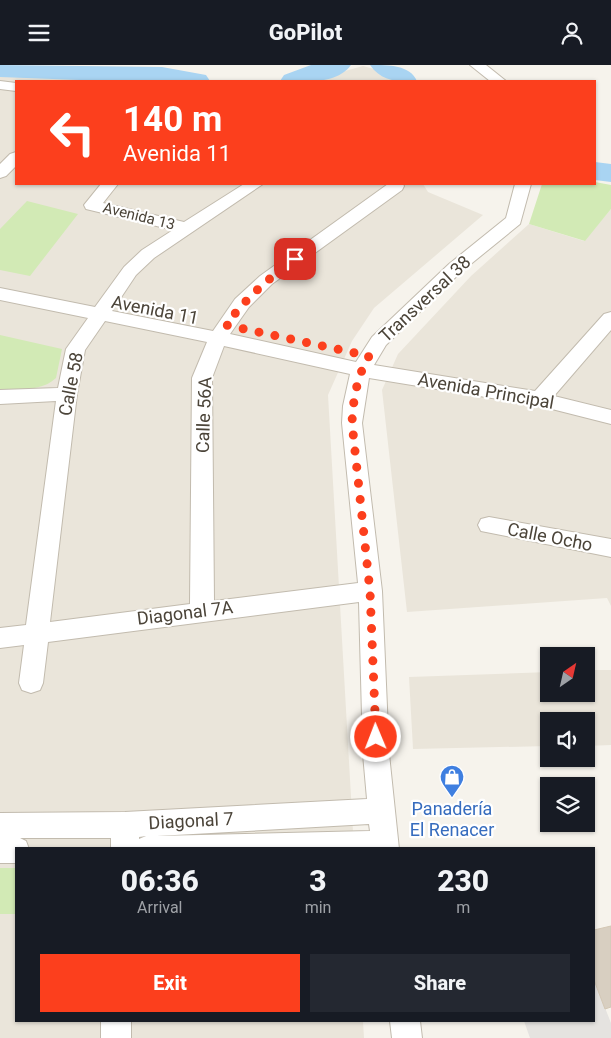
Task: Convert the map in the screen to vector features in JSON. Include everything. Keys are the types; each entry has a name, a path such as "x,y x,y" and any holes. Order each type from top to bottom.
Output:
{"street":[{"path":"478,65 498,80"},
{"path":"0,85 15,87"},
{"path":"0,173 15,158"},
{"name":"Avenida 13","path":"109,185 92,205 186,228"},
{"name":"Calle 58","path":"30,683 67,394 76,349 130,271 148,254 253,185"},
{"name":"Transversal 38","path":"385,846 376,754 370,591 352,423 353,406 365,363 379,341 455,268 514,221 523,185"},
{"name":"Calle 56A","path":"202,611 202,378 222,331 242,303 266,280 396,186"},
{"name":"Avenida 11","path":"0,279 104,308"},
{"name":"Avenida 11","path":"0,295 104,308 222,331 365,363"},
{"path":"540,399 611,318"},
{"name":"Avenida Principal","path":"365,363 540,399 611,417"},
{"path":"0,397 67,394"},
{"name":"Calle Ocho","path":"489,525 611,548"},
{"name":"Diagonal 7A","path":"0,638 370,591"},
{"name":"Diagonal 7","path":"0,826 125,837 382,811"},
{"name":"Diagonal 7","path":"306,847 385,846"},
{"path":"0,850 15,850"},
{"path":"116,1022 116,1038"},
{"path":"405,1022 407,1038"}],"shaded area":[{"path":"363,66 385,72 395,80 313,80"},
{"path":"0,73 164,79 170,80 15,80 15,185 424,185 428,192 483,215 374,308 352,341 328,395 354,847 15,847 15,1022 363,1022 364,1038 0,1038"},
{"path":"611,209 611,606 607,598 407,612 382,390 398,354 471,276 529,224 584,241"},
{"path":"595,670 611,670 611,745 595,746 595,712 540,712 540,746 413,749 409,677 540,672 540,703 595,703"},
{"path":"595,983 611,1023 611,1038 530,1038 524,1022 595,1022"}],"green space":[{"path":"596,182 611,185 611,209 585,241 529,224 542,185 596,185"},
{"path":"27,201 78,214 30,276 0,270 0,229"},
{"path":"0,335 62,349 56,378 37,388 0,389"},
{"path":"0,868 15,868 15,914 0,914"}],"building":[{"path":"611,926 611,1007 605,1009 595,983 595,930"}],"waterway":[{"path":"297,80 337,65"},
{"path":"384,65 401,75 403,80"},
{"path":"0,69 162,75 190,80"},
{"path":"596,171 611,173"}],"place":[{"name":"Panadería El Renacer","path":"452,798"}],"route":[{"path":"295,259 266,280 242,303 226,325 369,356 361,369 353,406 352,423 370,591 376,737"}]}
